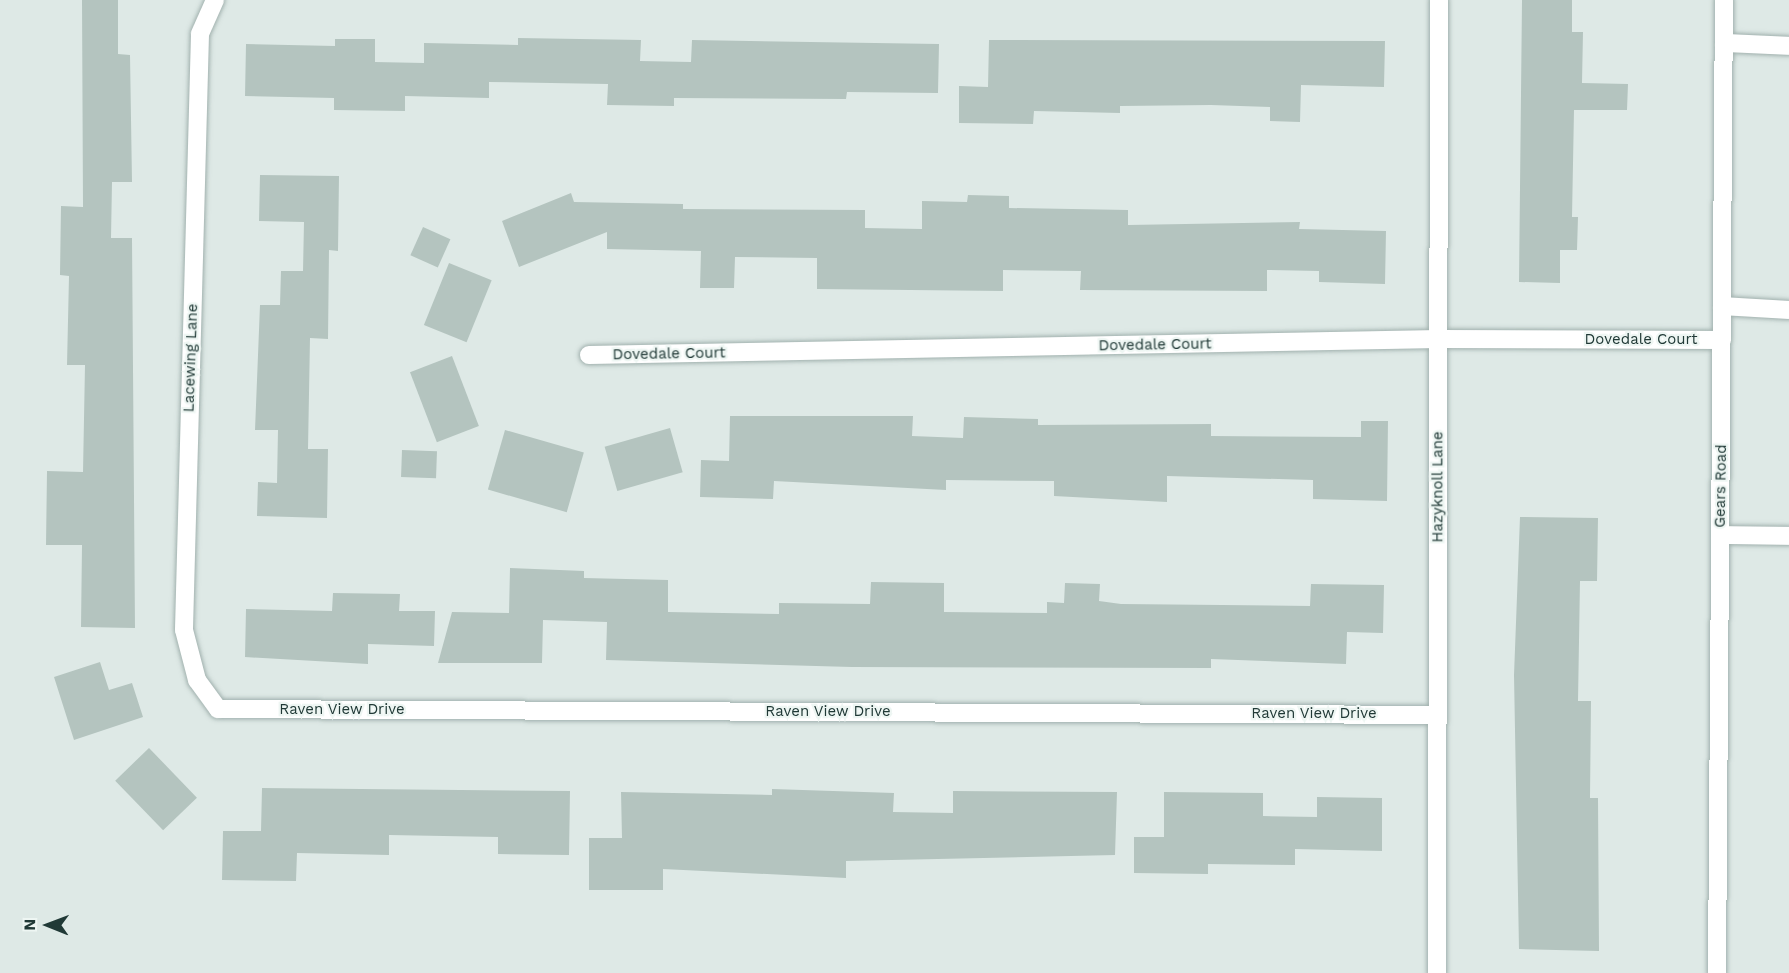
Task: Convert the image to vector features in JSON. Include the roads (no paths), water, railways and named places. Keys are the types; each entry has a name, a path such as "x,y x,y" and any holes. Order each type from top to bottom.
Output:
{"street":[{"name":"Lacewing Lane","path":"215,0 200,34 184,630 197,680 218,710"},
{"name":"Hazyknoll Lane","path":"1437,973 1439,0"},
{"name":"Gears Road","path":"1717,973 1724,0"},
{"path":"1724,43 1789,46"},
{"path":"1722,306 1789,310"},
{"name":"Dovedale Court","path":"589,355 1439,339 1722,340"},
{"path":"1720,535 1789,536"},
{"name":"Raven View Drive","path":"218,710 1437,715"}]}
